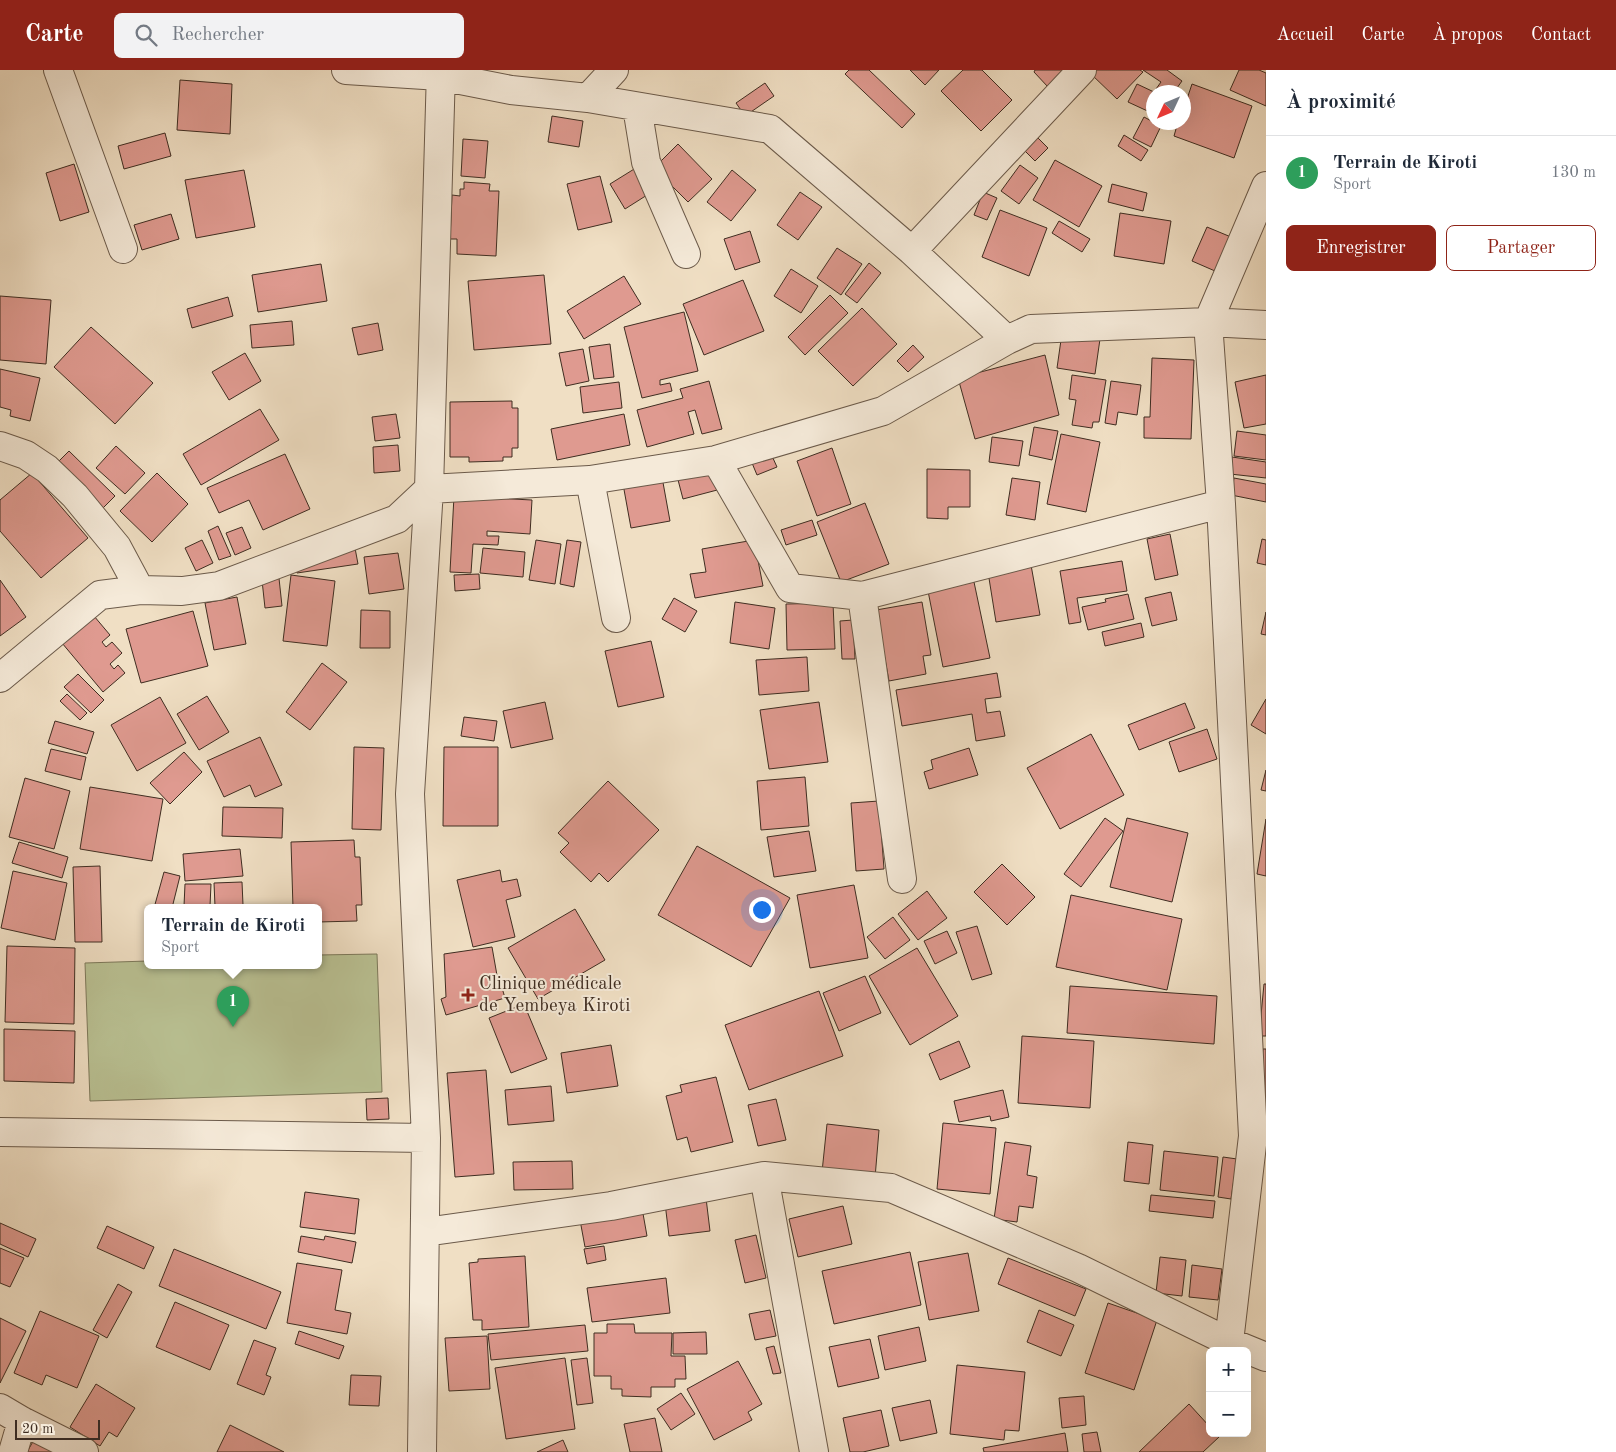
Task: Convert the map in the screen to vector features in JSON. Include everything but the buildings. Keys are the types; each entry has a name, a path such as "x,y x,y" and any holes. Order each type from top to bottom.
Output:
{"street":[{"path":"58,70 123,249"},
{"path":"346,70 440,73 511,90 588,98 770,129 912,251 1007,340"},
{"path":"588,98 614,70"},
{"path":"912,251 1082,70"},
{"path":"422,1452 426,1138 410,794 429,488 441,96 440,73"},
{"path":"637,107 646,162 686,254"},
{"path":"1229,1342 1253,1136 1254,951 1208,322 1266,186"},
{"path":"0,678 100,595 140,590 182,591 219,586 397,519 429,488 590,480 716,460 883,411 1031,328 1208,322 1266,325"},
{"path":"0,446 26,455 40,464 76,496 117,547 140,590"},
{"path":"716,460 790,588 862,596 1221,504"},
{"path":"590,480 616,618"},
{"path":"862,596 902,879"},
{"path":"0,1132 426,1138"},
{"path":"425,1232 611,1206 764,1176 891,1188 1078,1268 1229,1342 1266,1357"},
{"path":"764,1176 814,1452"},
{"path":"13,1452 11,1415 84,1452"}],"green space":[{"path":"377,954 382,1092 90,1101 85,963 144,961 144,969 322,969 322,955"}],"place":[{"name":"Clinique médicale de Yembeya Kiroti","path":"468,995"},
{"name":"Terrain de Kiroti","path":"233,1027"}]}
